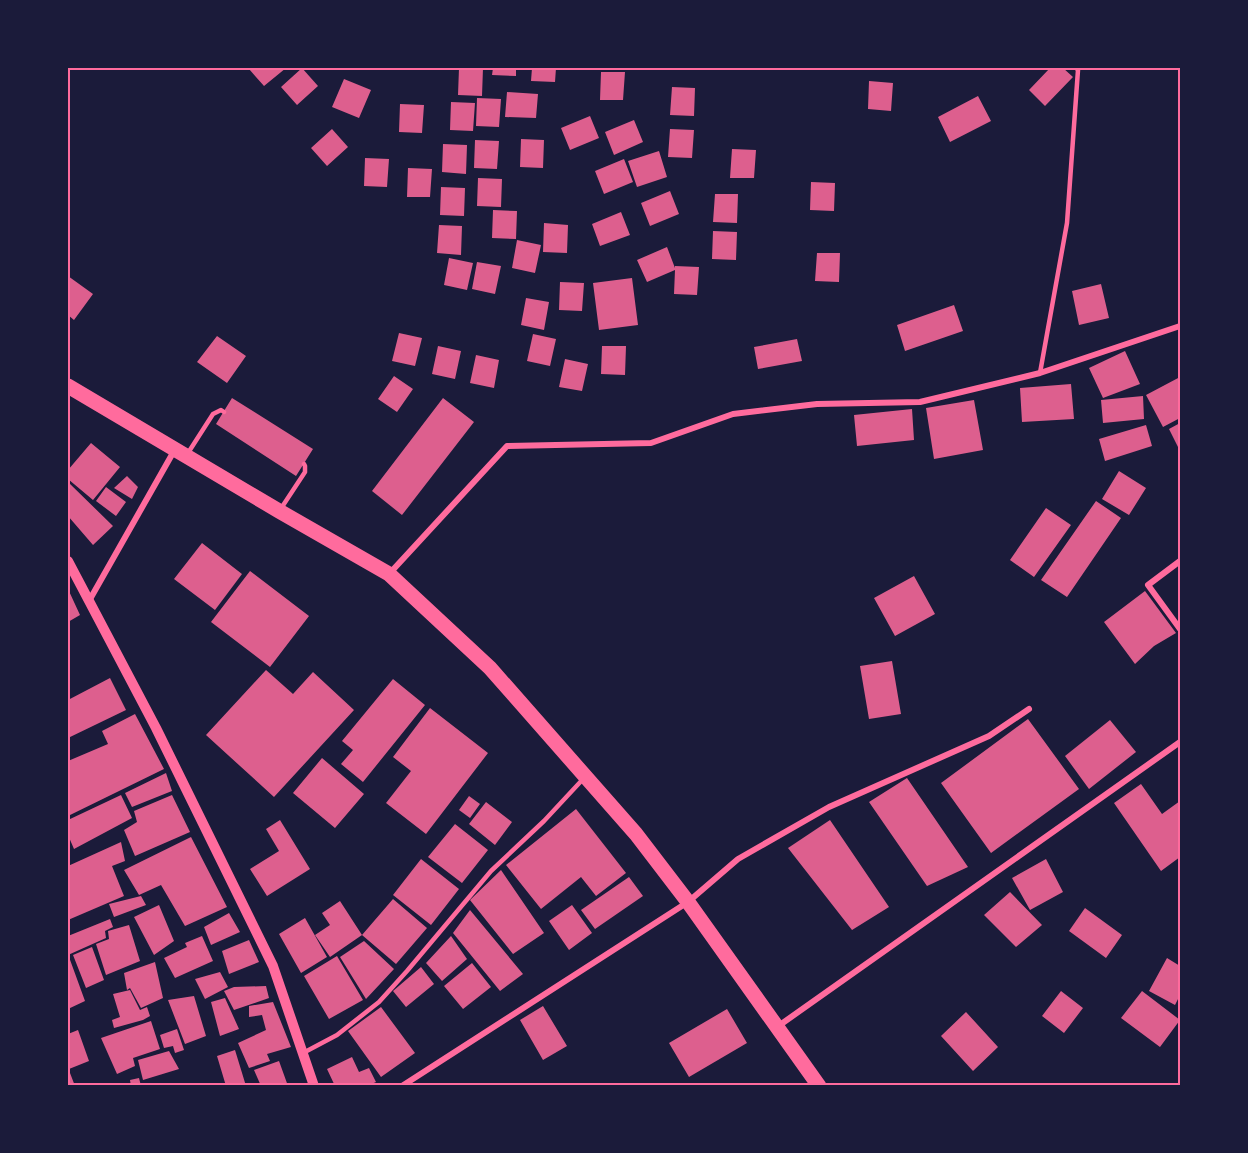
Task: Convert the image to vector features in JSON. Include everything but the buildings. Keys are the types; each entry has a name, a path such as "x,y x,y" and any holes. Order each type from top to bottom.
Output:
{"main road":[{"path":"68,386 279,512 389,574 490,668 636,834 688,902 819,1086"}],"street":[{"path":"389,574 507,446 651,442 733,414 817,404 920,402 1040,373 1180,326"},
{"path":"89,602 181,452"},
{"path":"68,561 156,728 273,966 314,1086"},
{"path":"1180,561 1149,585 1180,629"},
{"path":"402,1086 688,902 738,858 828,807 989,736 1029,709"},
{"path":"777,1027 1180,742"}],"lane":[{"path":"1040,373 1067,223 1078,70 1076,68"},
{"path":"181,452 213,414 221,410 224,412"},
{"path":"279,512 305,472 304,464"},
{"path":"303,1053 337,1035 379,1002 491,871 544,821 585,776"}]}
